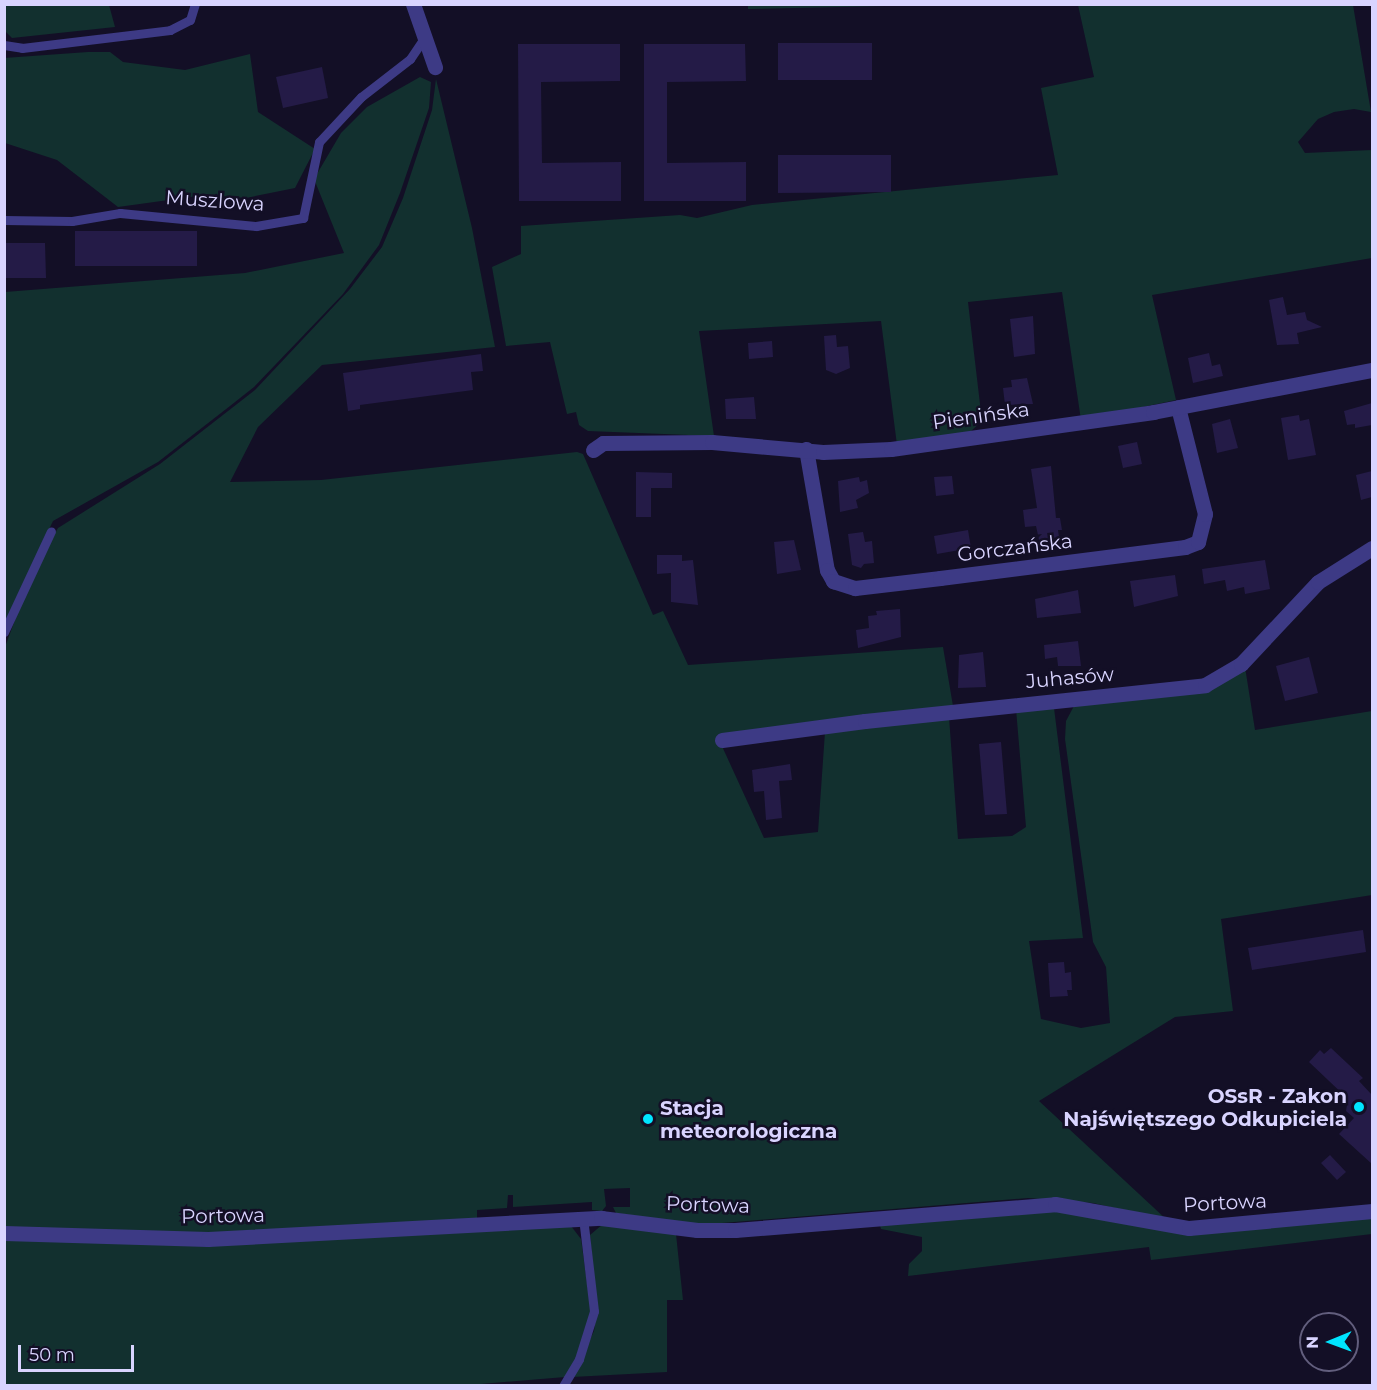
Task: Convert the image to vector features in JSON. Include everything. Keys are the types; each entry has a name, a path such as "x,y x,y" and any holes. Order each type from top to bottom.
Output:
{"street":[{"path":"413,4 435,67"},
{"name":"Pienińska","path":"593,450 603,443 712,442 848,453 891,449 1178,407 1372,370"},
{"name":"Gorczańska","path":"806,449 827,570 833,581 855,588 1175,549 1198,542 1205,514 1178,407"},
{"name":"Juhasów","path":"722,740 876,719 1205,685 1241,664 1318,582 1372,548"},
{"name":"Portowa","path":"4,1233 40,1231 208,1239 583,1218 735,1230 1055,1204 1189,1228 1372,1211"}],"lane":[{"path":"4,45 22,48 170,30 190,20 195,4"},
{"name":"Muszlowa","path":"4,220 72,220 120,213 256,226 303,218 319,142 361,97 410,59 424,38"},
{"path":"4,632 51,531"},
{"path":"563,1386 579,1359 594,1311 583,1218"}],"green space":[{"path":"748,4 930,4 930,5 748,9"},
{"path":"4,5 109,5 115,27 12,38 5,31"},
{"path":"1078,5 1353,5 1371,112 1354,109 1334,112 1318,119 1298,142 1305,153 1372,150 1372,258 1152,295 1176,400 1081,420 1062,292 968,302 982,421 970,432 897,445 881,321 699,331 714,436 588,431 579,425 576,412 567,414 550,342 506,346 492,267 521,254 521,226 680,215 697,218 752,205 1058,175 1041,88 1094,77"},
{"path":"110,52 123,62 185,70 250,54 258,112 315,149 295,188 246,198 205,195 118,207 57,160 5,143 4,58"},
{"path":"420,77 431,82 429,108 400,193 379,245 343,294 254,387 230,406 158,462 53,521 5,623 5,292 245,273 344,253 314,179 341,133 367,107"},
{"path":"436,79 472,228 495,347 322,365 258,427 230,482 321,480 577,452 583,454 653,615 663,611 688,665 943,647 953,706 721,744 764,838 818,832 825,732 949,717 958,839 1012,836 1026,827 1016,709 1054,708 1083,938 1029,941 1041,1019 1081,1028 1110,1023 1106,967 1093,942 1065,739 1066,721 1075,704 1192,693 1245,667 1255,730 1372,711 1372,895 1221,919 1233,1011 1175,1017 1039,1101 1167,1220 1093,1203 1028,1198 698,1225 616,1213 613,1207 630,1207 630,1188 604,1189 606,1206 602,1211 592,1210 592,1202 513,1207 513,1195 508,1195 507,1208 477,1210 477,1220 213,1235 5,1229 5,647 32,574 58,528 160,464 255,390 350,289 382,247 403,198 432,110"},
{"path":"1056,1210 1162,1230 1372,1215 1372,1234 1151,1260 1149,1247 908,1276 909,1264 922,1251 922,1237 881,1229 879,1222"},
{"path":"603,1224 676,1234 683,1300 667,1300 667,1372 572,1377 594,1331 597,1311 590,1235"},
{"path":"571,1226 581,1239 591,1312 576,1358 565,1377 457,1386 5,1386 5,1237"}],"building":[{"path":"778,43 872,43 872,80 778,80"},
{"path":"518,44 620,44 620,81 541,82 542,163 621,162 621,201 519,201"},
{"path":"644,44 745,44 746,81 667,82 667,163 746,162 746,201 644,201"},
{"path":"322,67 328,98 283,108 276,77"},
{"path":"778,155 891,155 891,192 778,193"},
{"path":"75,231 197,231 197,266 75,266"},
{"path":"4,243 45,243 46,278 4,278"},
{"path":"1283,297 1287,315 1305,312 1307,320 1322,327 1297,333 1299,344 1277,345 1269,300"},
{"path":"1033,316 1035,354 1014,357 1010,319"},
{"path":"836,335 837,347 848,346 850,368 836,374 826,370 824,336"},
{"path":"772,341 773,357 749,359 748,343"},
{"path":"1209,353 1212,366 1220,364 1223,376 1193,383 1188,358"},
{"path":"481,354 483,371 471,372 473,390 360,405 360,409 348,411 343,373"},
{"path":"1027,378 1033,404 1005,405 1003,388 1012,387 1011,380"},
{"path":"754,397 756,419 726,419 725,399"},
{"path":"1372,403 1372,425 1355,428 1355,424 1347,425 1344,411"},
{"path":"1299,415 1300,421 1309,419 1316,455 1288,460 1281,418"},
{"path":"1230,419 1238,448 1217,453 1212,424"},
{"path":"1137,442 1142,464 1123,468 1118,446"},
{"path":"1051,466 1056,518 1060,518 1062,530 1058,530 1059,537 1039,540 1036,526 1025,527 1023,510 1037,508 1031,469"},
{"path":"1372,471 1372,497 1361,500 1356,475"},
{"path":"636,472 672,473 672,488 651,488 651,517 636,517"},
{"path":"952,476 954,494 936,496 934,477"},
{"path":"859,477 860,482 867,480 869,493 856,500 858,508 840,512 838,481"},
{"path":"968,530 971,548 937,554 934,536"},
{"path":"863,532 865,542 872,541 874,563 864,564 861,568 852,565 848,534"},
{"path":"794,540 801,570 777,574 774,542"},
{"path":"657,555 682,555 682,561 693,560 698,605 671,602 671,573 657,574"},
{"path":"1265,560 1270,589 1245,594 1244,587 1227,591 1225,580 1204,584 1202,569"},
{"path":"1175,575 1178,596 1134,607 1130,581"},
{"path":"1078,590 1081,613 1037,618 1035,599"},
{"path":"900,609 901,637 858,648 856,630 869,628 868,616 877,615 876,611"},
{"path":"1078,641 1081,666 1058,666 1057,657 1045,659 1044,645"},
{"path":"983,652 986,687 958,688 959,655"},
{"path":"1309,657 1318,693 1285,701 1276,666"},
{"path":"1001,742 1007,814 985,815 979,744"},
{"path":"790,764 792,780 779,781 782,818 766,820 764,791 754,792 752,770"},
{"path":"1363,930 1366,952 1252,970 1248,948"},
{"path":"1064,962 1065,973 1071,972 1072,990 1067,990 1068,996 1050,997 1048,963"},
{"name":"OSsR - Zakon Najświętszego Odkupiciela","path":"1331,1048 1363,1078 1359,1081 1372,1095 1372,1164 1339,1134 1354,1118 1346,1111 1348,1099 1309,1062 1320,1050 1324,1054"},
{"path":"1330,1155 1346,1172 1337,1180 1321,1163"}],"place":[{"name":"OSsR - Zakon Najświętszego Odkupiciela","path":"1359,1107"},
{"name":"Stacja meteorologiczna","path":"648,1119"}]}
